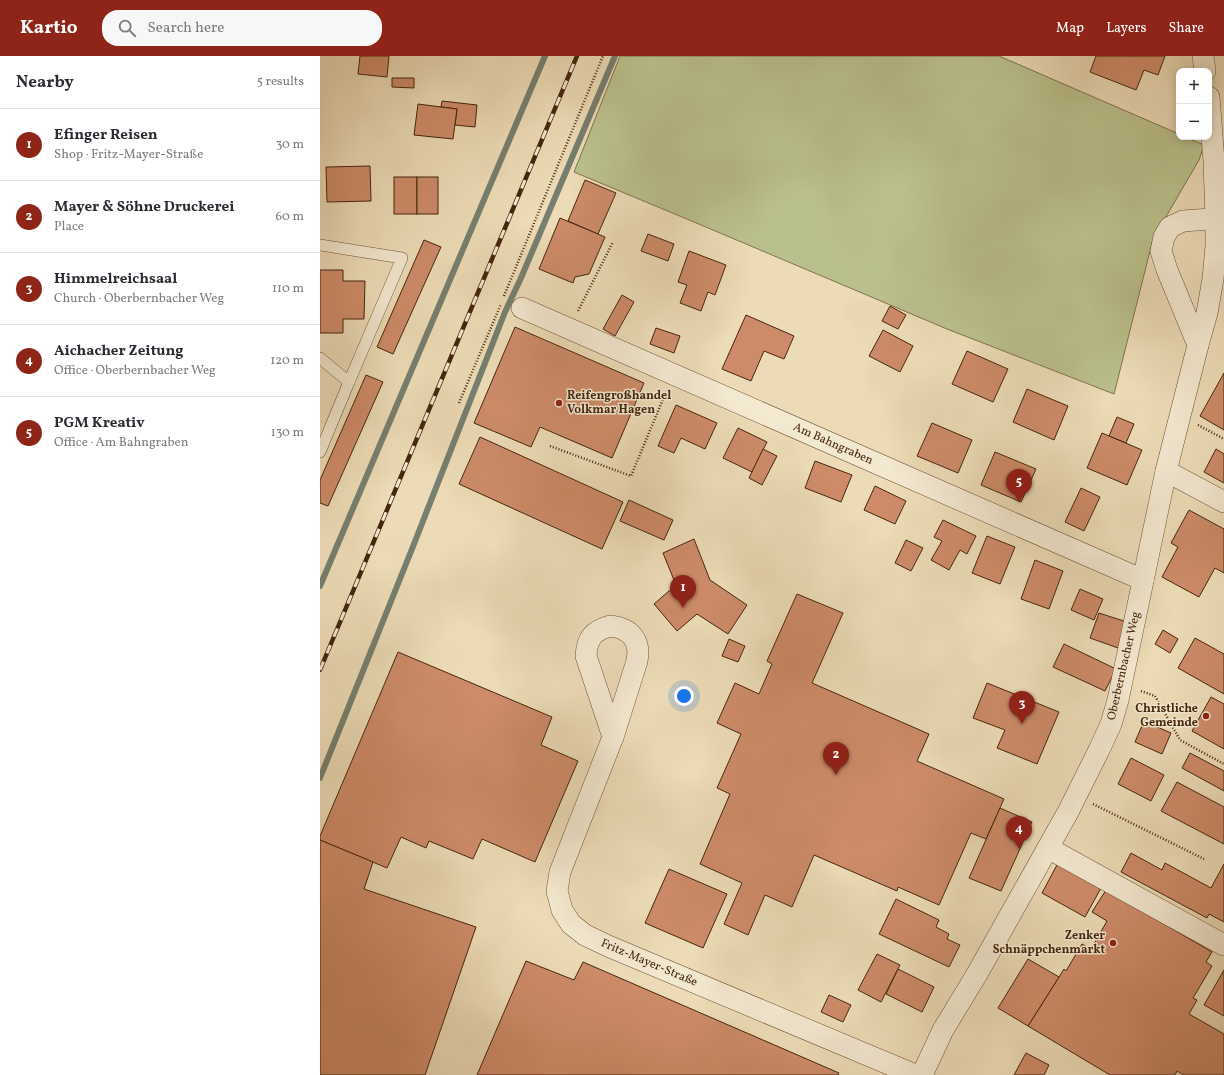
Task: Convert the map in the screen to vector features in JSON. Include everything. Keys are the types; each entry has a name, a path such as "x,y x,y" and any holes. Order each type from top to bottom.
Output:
{"street":[{"path":"1203,56 1205,68"},
{"name":"Oberbernbacher Weg","path":"922,1075 943,1030 981,968 1077,795 1111,724 1122,683 1166,471 1207,313 1213,279 1220,218 1210,104"},
{"path":"1198,345 1167,270 1161,251 1164,237 1170,227 1183,221 1220,218"},
{"name":"Am Bahngraben","path":"522,308 1143,580"},
{"path":"1166,471 1224,502"},
{"name":"Fritz-Mayer-Straße","path":"613,737 560,872 557,891 562,910 571,924 585,935 608,946 915,1075"},
{"path":"1048,848 1224,945"}],"lane":[{"path":"320,245 402,258 320,452"},
{"path":"320,358 349,382"}],"path":[{"path":"504,297 603,56"},
{"path":"569,328 612,242"},
{"path":"459,403 501,304"},
{"path":"550,446 631,476 673,374"},
{"path":"1180,415 1224,439"},
{"path":"1122,683 1154,696 1180,740 1224,764"},
{"path":"1077,795 1204,859"}],"green space":[{"path":"620,56 999,56 1176,133 1176,140 1192,140 1204,145 1199,160 1153,239 1114,394 947,329 574,172"}],"building":[{"path":"360,56 389,56 387,77 358,74"},
{"path":"1096,56 1165,56 1158,75 1144,70 1136,90 1090,72"},
{"path":"392,78 414,78 414,88 392,87"},
{"path":"442,101 477,105 475,127 455,125 457,109 441,107"},
{"path":"418,104 457,109 453,139 414,135"},
{"path":"370,166 371,201 327,202 326,167"},
{"path":"394,177 417,177 417,214 394,214"},
{"path":"417,177 438,177 438,214 417,214"},
{"path":"585,180 616,193 598,234 568,221"},
{"path":"560,218 605,237 589,274 575,277 573,283 539,269"},
{"path":"648,234 674,244 668,261 641,251"},
{"path":"424,240 441,247 393,354 377,347"},
{"path":"689,251 726,265 715,295 708,292 701,311 680,303 687,285 678,282"},
{"path":"320,270 343,270 343,281 365,281 364,319 343,319 343,333 320,333"},
{"path":"622,295 634,302 615,336 603,329"},
{"path":"890,306 906,315 898,329 882,321"},
{"path":"746,315 794,336 784,359 764,351 751,381 722,369"},
{"name":"Reifengroßhandel Volkmar Hagen","path":"515,327 644,383 612,458 540,427 531,447 474,423"},
{"path":"656,328 680,336 674,353 650,344"},
{"path":"883,330 913,346 900,372 869,356"},
{"path":"967,351 1008,369 993,402 952,384"},
{"path":"1224,373 1224,430 1200,416"},
{"path":"366,375 383,382 328,506 320,503 320,480"},
{"path":"1027,389 1068,406 1054,440 1013,422"},
{"path":"676,405 717,423 705,449 681,438 674,453 658,446"},
{"path":"1117,417 1134,424 1126,443 1109,436"},
{"path":"932,423 972,440 958,473 917,456"},
{"path":"738,428 767,442 752,472 723,458"},
{"path":"1102,433 1142,450 1127,485 1087,468"},
{"path":"480,437 623,502 602,549 459,484"},
{"path":"763,449 777,456 762,485 749,478"},
{"path":"1216,449 1224,454 1224,483 1204,472"},
{"path":"995,452 1036,469 1021,502 981,485"},
{"path":"815,461 852,475 841,502 805,488"},
{"path":"875,486 906,501 895,524 864,510"},
{"path":"1081,488 1100,497 1084,531 1065,522"},
{"path":"629,500 673,520 664,540 620,521"},
{"path":"1189,510 1224,529 1224,573 1215,568 1199,597 1162,577 1178,547 1171,543"},
{"path":"943,520 976,536 967,554 960,550 949,570 931,560 942,541 934,537"},
{"path":"987,536 1015,547 1000,584 972,573"},
{"path":"694,539 710,580 747,605 728,634 697,614 677,631 654,604 676,585 663,553"},
{"path":"906,540 923,548 911,571 895,563"},
{"path":"1035,560 1063,571 1049,609 1021,599"},
{"path":"1080,589 1103,599 1094,620 1071,610"},
{"path":"797,594 843,613 812,683 929,734 917,761 1004,799 986,839 971,833 939,905 898,887 897,891 814,855 792,907 765,895 748,935 724,924 742,883 700,864 730,794 717,788 741,734 717,723 735,683 759,694 772,664 767,661"},
{"path":"1099,613 1127,622 1118,648 1090,638"},
{"path":"1163,630 1178,639 1170,653 1155,644"},
{"path":"1195,638 1224,654 1224,694 1178,668"},
{"path":"729,639 745,646 738,662 722,656"},
{"path":"1064,644 1116,669 1105,691 1053,667"},
{"path":"398,652 552,717 541,745 578,761 535,862 482,839 473,859 429,841 426,848 401,837 387,868 320,840 320,836"},
{"path":"987,683 1059,712 1037,764 997,748 1005,730 973,718"},
{"path":"1211,697 1224,704 1224,749 1192,731"},
{"path":"1144,721 1171,733 1162,754 1135,742"},
{"path":"1190,753 1224,771 1224,791 1182,768"},
{"path":"1131,758 1164,775 1151,801 1118,784"},
{"path":"1177,782 1224,807 1224,844 1161,811"},
{"path":"1000,808 1032,822 1001,891 969,878"},
{"path":"320,840 373,862 364,889 476,927 425,1075 320,1075"},
{"path":"1131,853 1162,870 1165,863 1211,888 1224,864 1224,922 1209,914 1207,918 1121,872"},
{"path":"1058,863 1101,888 1085,917 1042,893"},
{"path":"669,869 727,894 703,948 645,923"},
{"path":"1106,890 1212,952 1206,962 1212,966 1193,998 1197,1000 1189,1014 1224,1034 1224,1075 1184,1075 1177,1071 1175,1075 1110,1075 1028,1026 1064,969 1066,971 1082,944 1091,949 1107,921 1092,912"},
{"path":"896,899 939,920 936,927 949,934 947,939 960,945 949,967 879,934"},
{"path":"877,954 900,965 881,1002 858,990"},
{"path":"1028,959 1059,977 1028,1026 998,1008"},
{"path":"526,961 574,980 583,962 839,1073 838,1075 477,1075"},
{"path":"898,969 934,987 922,1012 886,994"},
{"path":"1224,970 1224,1016 1204,1005"},
{"path":"829,995 851,1005 843,1022 821,1012"},
{"path":"1026,1053 1049,1065 1044,1075 1014,1075"}],"waterway":[{"path":"320,586 545,56"},
{"path":"320,778 505,312 521,278 615,56"}],"railway":[{"path":"320,670 577,56"}],"place":[{"name":"Reifengroßhandel Volkmar Hagen","path":"559,403"},
{"name":"PGM Kreativ","path":"1019,502"},
{"name":"Efinger Reisen","path":"683,608"},
{"name":"Christliche Gemeinde","path":"1206,716"},
{"name":"Himmelreichsaal","path":"1022,724"},
{"name":"Mayer & Söhne Druckerei","path":"836,775"},
{"name":"Aichacher Zeitung","path":"1019,849"},
{"name":"Zenker Schnäppchenmarkt","path":"1113,943"}]}
